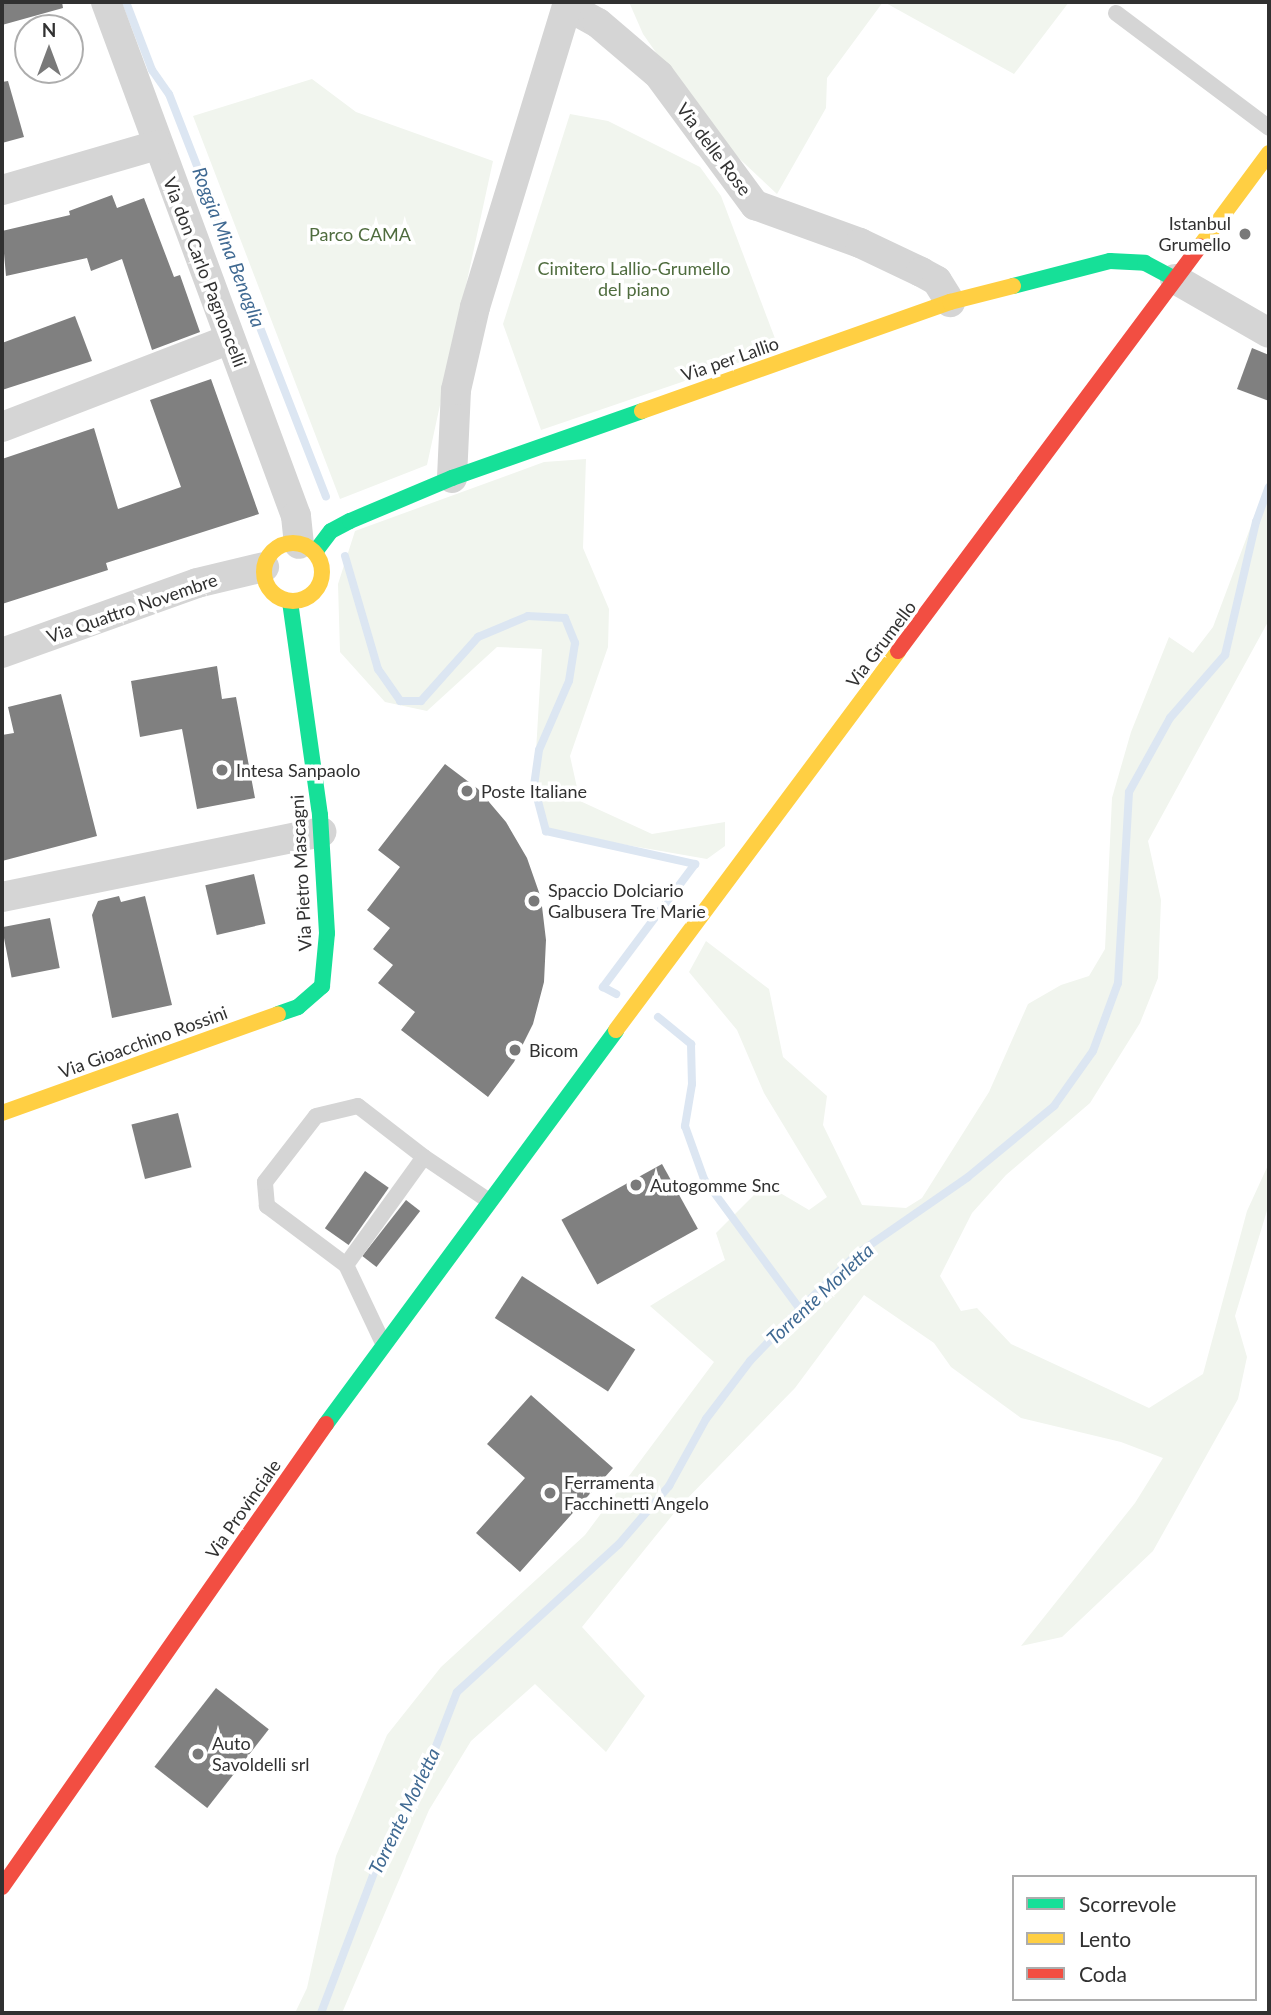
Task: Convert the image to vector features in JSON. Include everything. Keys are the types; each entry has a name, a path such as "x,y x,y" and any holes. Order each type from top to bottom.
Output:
{"main road":[{"name":"Via Grumello","path":"524,1158 1269,153"},
{"name":"Via per Lallio","path":"307,548 351,521 452,478 950,302 1110,261 1145,263 1175,279"},
{"path":"276,548 307,548 322,574 319,585 302,600 290,601 269,590 264,567 276,548"},
{"name":"Via Pietro Mascagni","path":"290,601 321,832 326,965 322,986 298,1007"},
{"name":"Via Gioacchino Rossini","path":"2,1113 298,1007"},
{"name":"Via Provinciale","path":"2,1887 383,1343 524,1158"}],"street":[{"name":"Via don Carlo Pagnoncelli","path":"106,2 307,548"},
{"name":"Via delle Rose","path":"452,478 456,390 475,307 568,4 598,23 659,75 755,205 860,243 921,272 937,281 950,302"},
{"path":"2,190 157,145"},
{"path":"1175,279 1269,333"},
{"path":"2,427 230,339"},
{"name":"Via Quattro Novembre","path":"2,653 197,583 264,567"},
{"path":"2,897 321,832"}],"lane":[{"path":"1116,13 1269,128"},
{"path":"383,1343 346,1265 267,1206 265,1182 316,1116 358,1106 424,1157 491,1202"},
{"path":"346,1265 424,1157"}],"green space":[{"path":"629,2 883,2 827,78 826,108 777,194 714,135 643,34"},
{"path":"884,2 1069,2 1014,74"},
{"name":"Parco CAMA","path":"312,79 356,112 493,161 427,465 340,499 193,116"},
{"name":"Cimitero Lallio-Grumello del piano","path":"570,114 608,121 700,167 721,196 779,349 541,430 503,324"},
{"path":"586,459 583,548 609,609 608,647 570,756 580,801 652,834 725,822 725,846 707,859 546,831 534,786 542,649 497,647 427,711 385,702 340,652 338,584 355,531 544,462"},
{"path":"1269,478 1269,620 1148,841 1161,900 1158,978 1140,1023 1090,1103 1006,1175 972,1213 940,1276 961,1311 977,1308 1011,1344 1149,1408 1203,1374 1247,1211 1269,1163 1269,1204 1235,1316 1247,1357 1238,1399 1153,1551 1062,1637 1021,1646 1135,1503 1163,1458 1121,1442 1021,1418 951,1367 934,1343 864,1295 795,1388 679,1507 582,1627 645,1696 606,1752 535,1684 471,1741 429,1810 342,2013 295,2013 307,1988 336,1856 387,1735 441,1667 585,1535 714,1362 650,1306 725,1260 716,1233 765,1184 809,1210 827,1197 764,1093 737,1030 689,972 706,941 769,989 783,1057 827,1096 823,1125 862,1205 906,1208 922,1198 989,1092 1028,1004 1061,985 1089,976 1105,949 1112,798 1131,732 1169,637 1193,653 1213,627"}],"building":[{"path":"2,2 62,2 63,8 41,14 14,14 14,22 2,25"},
{"path":"8,81 24,137 2,143 2,82"},
{"path":"112,195 117,208 144,198 174,277 180,275 200,332 152,350 122,259 91,271 87,258 6,276 2,231 70,215 69,211"},
{"path":"75,316 92,361 2,390 2,343"},
{"path":"1252,348 1269,355 1269,401 1237,389"},
{"path":"211,379 259,514 106,563 108,570 2,604 2,459 94,428 118,509 181,487 150,400"},
{"path":"217,666 222,699 236,697 255,798 197,809 182,729 140,737 131,681"},
{"path":"61,694 97,836 2,861 2,735 14,733 8,707"},
{"path":"445,764 478,789 506,822 527,858 541,898 546,940 544,982 533,1024 514,1062 488,1097 401,1030 415,1012 378,983 393,965 373,949 390,928 367,910 400,867 378,850"},
{"path":"254,874 265,924 217,935 205,885"},
{"path":"119,896 121,902 145,896 172,1005 112,1018 92,915 98,901"},
{"path":"50,918 60,968 12,977 2,927"},
{"path":"178,1113 192,1167 145,1179 131,1125"},
{"path":"662,1164 698,1229 597,1284 561,1220"},
{"path":"365,1171 389,1188 349,1245 325,1228"},
{"path":"406,1200 420,1211 376,1267 362,1256"},
{"path":"522,1276 635,1350 608,1391 495,1318"},
{"path":"531,1395 613,1468 520,1572 476,1533 525,1478 487,1444"},
{"path":"216,1688 269,1729 207,1808 154,1767"}],"waterway":[{"name":"Roggia Mina Benaglia","path":"126,2 152,70 169,94 326,496"},
{"name":"Torrente Morletta","path":"321,2013 378,1862 423,1780 457,1692 619,1544 669,1486 706,1419 750,1361 800,1309 857,1254 968,1177 1054,1106 1093,1051 1118,983 1129,792 1170,718 1225,655 1256,522 1269,487"},
{"name":"Roggia Mina Benaglia","path":"345,556 378,669 400,701 421,701 478,637 528,616 565,618 575,643 569,681 539,750 534,786 546,831 695,864 603,987 616,994"},
{"name":"Roggia Mina Benaglia","path":"658,1017 691,1044 692,1084 685,1126 704,1179 800,1309"}],"traffic: fast":[{"path":"1013,286 1110,261 1145,263 1175,279"},
{"path":"315,552 331,531 350,521 452,478 642,411"},
{"path":"278,1014 298,1007 322,986 327,933 320,815 290,601"},
{"path":"326,1424 616,1030"}],"traffic: slow":[{"path":"1200,246 1269,153"},
{"path":"642,411 950,302 1013,286"},
{"path":"293,543 304,545 317,556 322,572 320,583 309,596 293,601 282,599 269,588 264,572 266,561 277,548 293,543"},
{"path":"616,1030 898,651"},
{"path":"2,1113 278,1014"}],"traffic: jam":[{"path":"898,651 1200,246"},
{"path":"2,1887 326,1424"}],"place":[{"name":"Istanbul Grumello","path":"1245,234"},
{"name":"Intesa Sanpaolo","path":"222,770"},
{"name":"Poste Italiane","path":"467,791"},
{"name":"Spaccio Dolciario Galbusera Tre Marie","path":"534,901"},
{"name":"Bicom","path":"515,1050"},
{"name":"Autogomme Snc","path":"636,1185"},
{"name":"Ferramenta Facchinetti Angelo","path":"550,1493"},
{"name":"Auto Savoldelli srl","path":"198,1754"}]}
